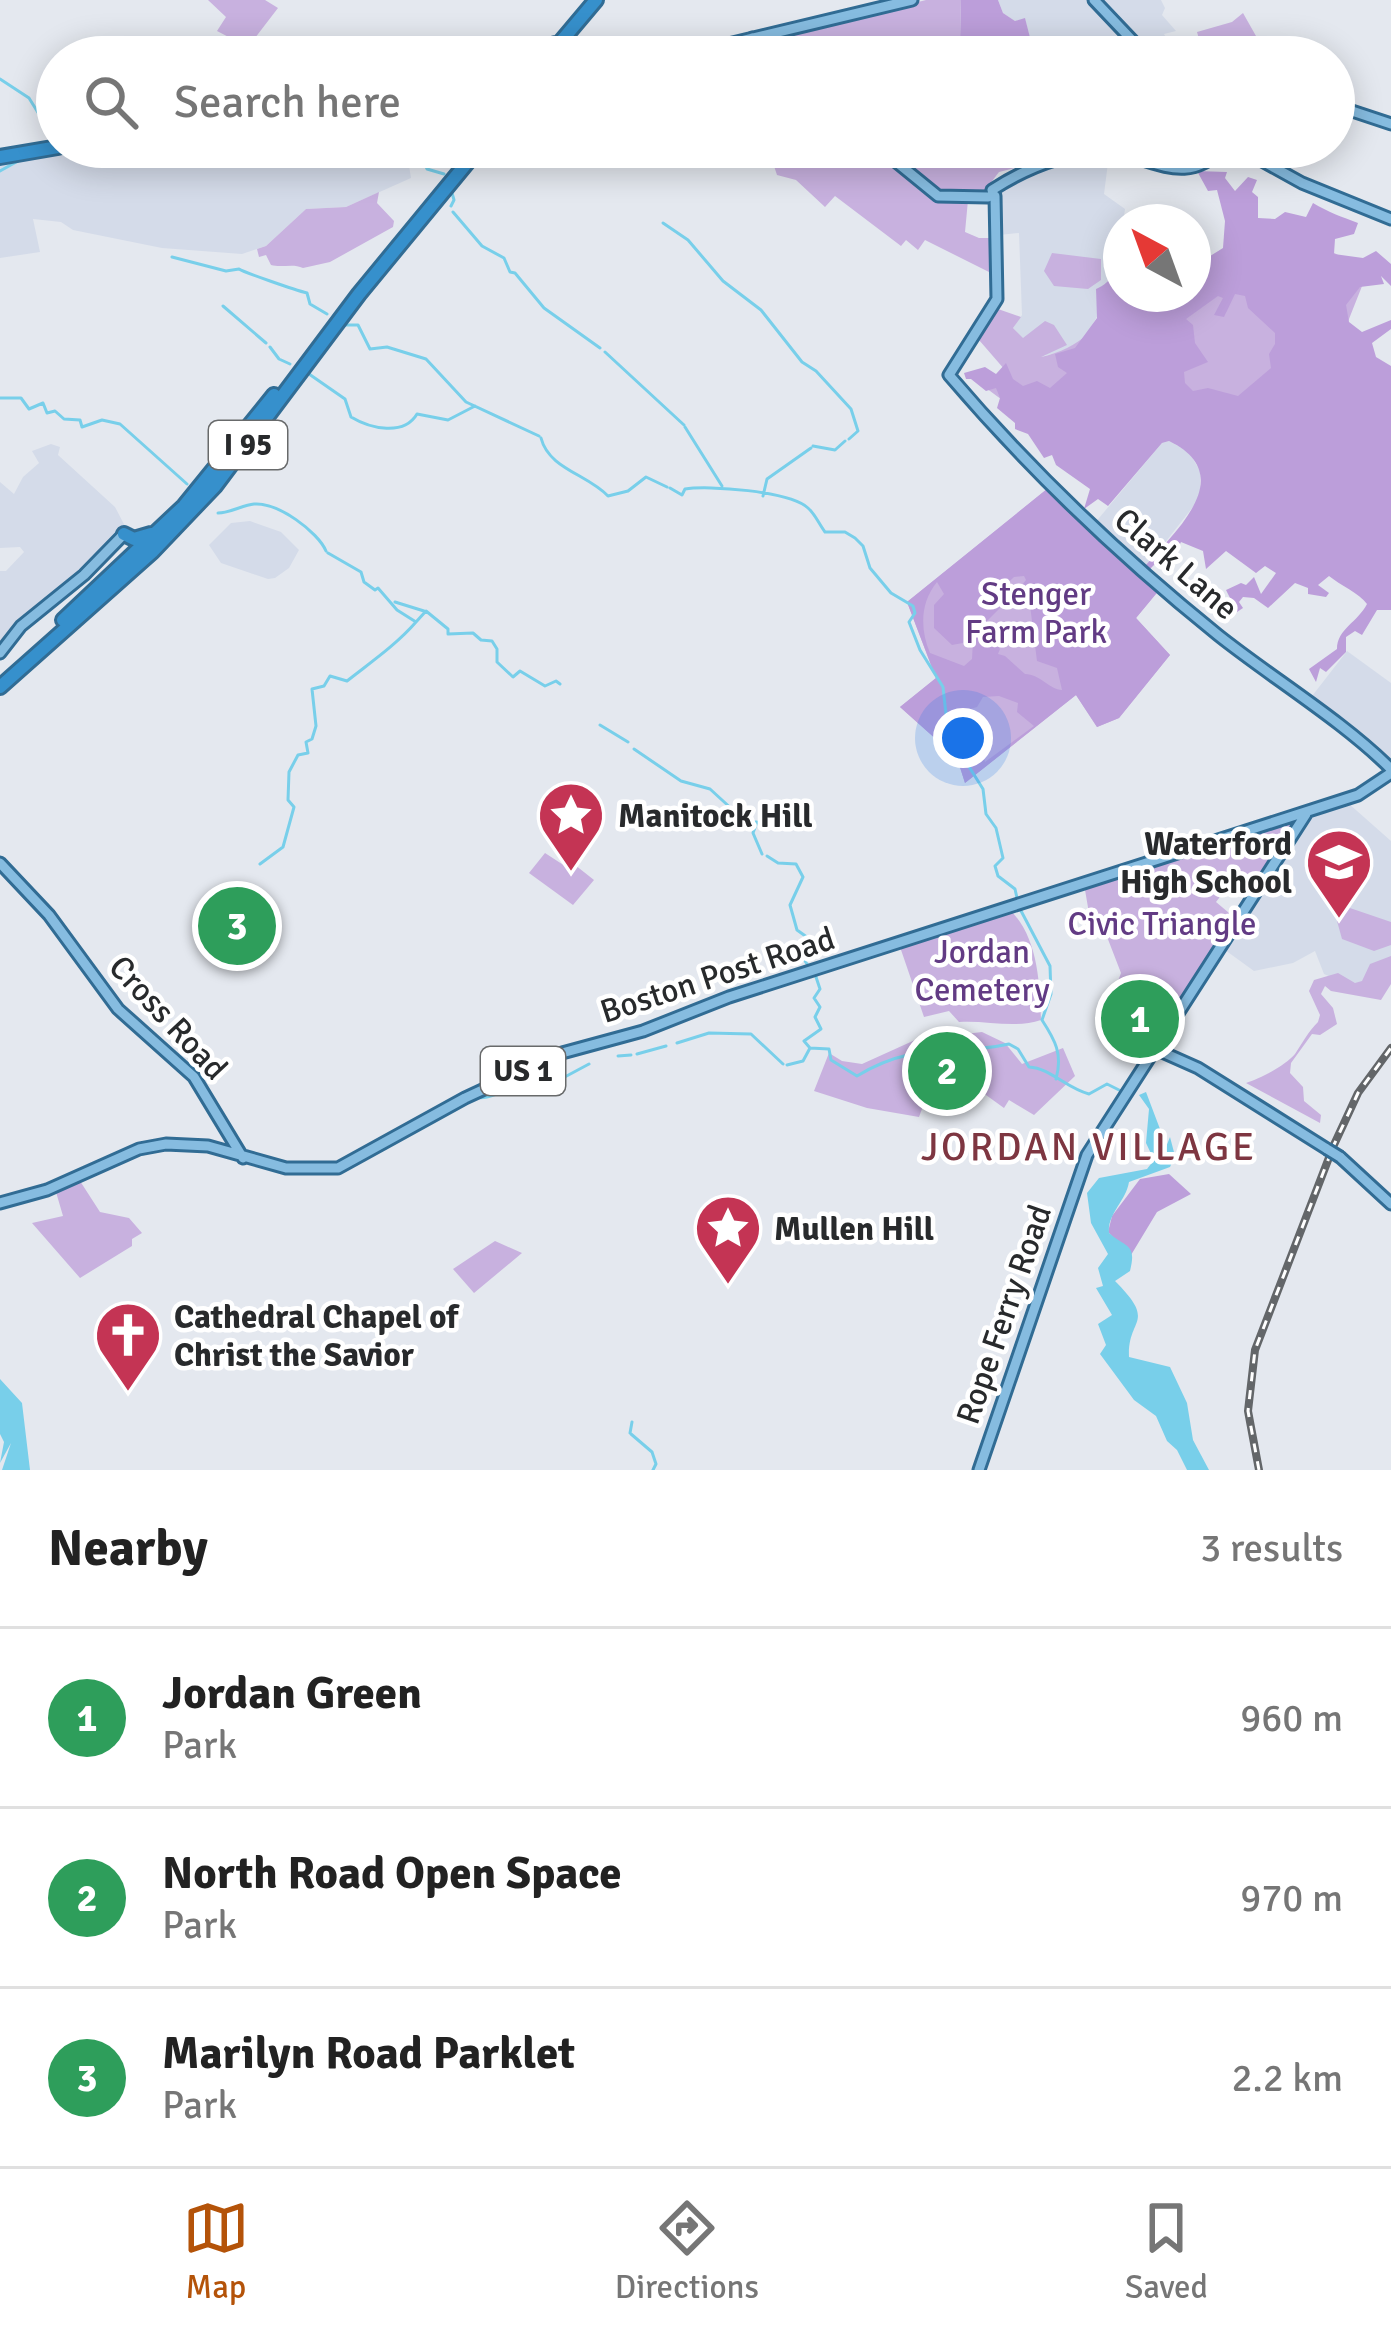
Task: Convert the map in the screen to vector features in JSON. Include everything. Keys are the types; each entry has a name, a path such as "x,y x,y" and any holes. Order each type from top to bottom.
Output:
{"highway":[{"path":"570,36 598,0"},
{"path":"564,36 577,27"},
{"path":"0,154 36,149"},
{"name":"I 95","path":"0,677 184,506 458,168"},
{"name":"I 95","path":"0,687 152,552 215,486 359,294 463,168"},
{"path":"153,559 215,486"},
{"path":"124,534 132,539 147,536 184,506"},
{"path":"53,639 133,577"}],"main road":[{"path":"760,36 912,0"},
{"path":"1094,0 1128,36"},
{"path":"1355,112 1391,124"},
{"path":"902,168 932,194 949,198 992,195 1032,168"},
{"path":"1275,168 1391,219"},
{"name":"Clark Lane","path":"992,195 997,298 949,375 1028,466 1118,550 1391,771"},
{"path":"0,652 21,626 84,575 124,534"},
{"name":"Boston Post Road","path":"0,1203 47,1190 148,1147 196,1144 299,1170 346,1166 465,1097 562,1053 643,1031 814,969 1358,795 1391,771"},
{"name":"Rope Ferry Road","path":"980,1470 1080,1170 1153,1048 1310,811"},
{"path":"1281,819 1293,819 1295,828"},
{"name":"Cross Road","path":"0,863 59,928 118,1009 194,1077 243,1158"},
{"path":"1153,1048 1198,1068 1340,1157 1391,1204"}],"shaded area":[{"path":"998,0 1090,0 1124,36 1029,36 1025,19 1015,21 1003,13"},
{"path":"1098,0 1161,0 1162,15 1176,31 1165,36 1131,36"},
{"path":"36,152 36,168 409,168 411,178 346,207 306,209 266,246 242,254 162,248 33,219 40,252 0,258 0,160"},
{"path":"1039,168 1107,168 1104,194 1118,204 1103,204 1103,286 1096,289 1098,315 1084,339 1063,351 1040,357 1013,328 1022,315 1019,233 999,235 996,195 1008,183"},
{"path":"1169,441 1189,452 1200,471 1200,498 1145,568 1094,524 1162,443"},
{"path":"51,444 60,447 58,455 115,507 126,528 0,648 0,571 6,571 24,552 20,547 0,548 0,482 14,494 23,477 39,463 32,451"},
{"path":"250,521 281,532 299,550 289,568 275,578 221,563 209,545 231,523"},
{"path":"1347,651 1391,683 1391,764 1309,700"},
{"name":"Waterford High School","path":"1348,803 1391,841 1391,962 1356,988 1324,974 1315,951 1293,963 1254,971 1225,950 1225,942 1299,829 1312,817"}],"green space":[{"path":"208,0 265,0 278,8 256,36 227,36 217,31 226,17"},
{"path":"926,0 961,0 960,36 783,36"},
{"path":"961,0 998,0 1003,13 1015,21 1025,18 1030,36 960,36"},
{"path":"1243,13 1256,36 1198,36 1197,32 1232,22"},
{"path":"775,168 898,168 935,200 968,200 965,232 992,238 995,275 925,240 918,250 906,240 901,246 835,196 825,207 796,180 777,175"},
{"path":"907,168 1015,168 999,172 983,193 937,193"},
{"path":"1197,171 1227,172 1225,178 1235,191 1248,177 1257,180 1252,192 1258,197 1258,218 1275,219 1285,212 1306,217 1313,203 1358,223 1354,234 1335,239 1334,254 1363,258 1376,251 1391,264 1391,286 1381,276 1384,284 1360,287 1346,305 1349,322 1362,332 1391,320 1391,329 1372,343 1376,357 1391,366 1391,610 1377,610 1362,635 1355,631 1346,637 1346,652 1326,672 1320,668 1316,682 1309,669 1337,649 1340,636 1367,604 1364,600 1329,576 1318,585 1329,593 1326,597 1308,594 1308,588 1295,583 1268,608 1243,597 1239,602 1243,608 1237,612 1226,590 1246,585 1254,577 1261,594 1276,573 1265,566 1256,573 1226,551 1206,569 1203,551 1181,542 1148,571 1145,566 1195,503 1199,470 1189,455 1169,441 1162,443 1108,506 1098,499 1084,509 1090,489 1056,465 1052,455 1044,458 1028,434 1015,429 1015,423 997,408 996,388 986,391 964,373 985,367 996,374 1006,363 1013,379 1023,386 1037,381 1050,388 1067,373 1058,367 1055,354 1075,348 1097,318 1096,289 1103,285 1103,312 1196,312 1186,319 1208,362 1184,372 1185,383 1193,391 1208,388 1238,396 1271,368 1275,333 1248,308 1245,296 1235,294 1224,317 1214,315 1223,298 1211,301 1211,256 1223,248 1225,221 1217,190 1208,191"},
{"path":"379,192 377,203 394,221 393,227 330,262 303,268 271,265 266,255 259,257 257,249 306,209 346,207"},
{"path":"1323,247 1368,271 1305,430 1131,403 1082,459 986,388 1005,370 979,340 998,309 1021,317 1013,328 1023,338 1045,321 1054,325 1067,345 1041,357 1067,348 1107,312 1211,312 1211,287 1300,253 1308,265"},
{"path":"1052,253 1101,259 1101,280 1088,289 1054,286 1044,271"},
{"name":"Stenger Farm Park","path":"1047,489 1160,589 1136,618 1170,655 1119,718 1097,727 1076,695 965,783 957,758 900,707 936,678 907,602"},
{"name":"Stenger Farm Park","path":"1047,489 1160,589 1136,618 1170,655 1119,718 1097,727 1076,695 965,783 957,758 900,707 936,678 907,602","holes":["1014,577 1026,580 1018,590 1030,605 1037,661 1057,668 1062,690 1025,674 998,654 1000,649 983,625 1004,604 990,605 990,600","937,582 944,594 934,605 934,628 952,645 973,641 972,659 964,666 930,653 927,644 925,607","999,696 1018,703 1017,712 1034,726 985,762 979,735 963,711 977,707 983,697"]},
{"name":"Civic Triangle","path":"1290,821 1292,826 1252,888 1235,877 1216,902 1235,918 1148,1043 1120,1018 1137,995 1118,981 1121,973 1099,916 1090,919 1084,884"},
{"path":"545,853 565,866 570,861 594,880 573,905 529,873"},
{"path":"1347,907 1391,922 1391,945 1374,951 1342,939 1337,921"},
{"name":"Jordan Cemetery","path":"1010,910 1032,947 1041,1020 959,1022 949,1011 924,1017 899,944"},
{"path":"1391,956 1391,984 1381,1000 1325,986 1321,994 1333,1008 1337,1024 1320,1035 1312,1034 1291,1063 1290,1073 1303,1087 1304,1101 1321,1115 1320,1123 1246,1083 1291,1058 1318,1022 1320,1015 1309,991 1314,980 1338,973 1355,983 1362,981 1370,964"},
{"path":"982,1032 1005,1043 1022,1064 1063,1048 1075,1076 1034,1115 1009,1100 1004,1108 979,1090 965,1107 926,1098 919,1117 867,1108 814,1091 829,1053 862,1064 915,1040"},
{"path":"1169,1174 1191,1194 1157,1212 1131,1255 1108,1232 1112,1216 1140,1179"},
{"path":"80,1181 100,1212 129,1218 142,1233 132,1239 132,1246 80,1278 32,1223 63,1216 56,1192"},
{"path":"495,1241 522,1253 474,1293 453,1269"}],"water":[{"path":"1146,1092 1163,1137 1160,1145 1166,1147 1170,1137 1175,1156 1170,1167 1129,1182 1109,1226 1109,1233 1132,1255 1130,1271 1115,1281 1138,1313 1129,1357 1170,1367 1187,1403 1193,1440 1209,1470 1187,1470 1156,1416 1134,1400 1100,1354 1106,1345 1098,1324 1112,1315 1096,1288 1103,1286 1098,1268 1108,1254 1091,1223 1087,1193 1099,1178 1147,1169 1154,1160 1146,1143 1149,1109 1139,1095"},
{"path":"0,1379 22,1403 30,1470 2,1470 11,1443 0,1463 4,1442"}],"waterway":[{"path":"0,79 29,98 36,109"},
{"path":"0,171 18,161"},
{"path":"427,168 444,174"},
{"path":"451,206 452,193"},
{"path":"453,212 482,246 504,258 510,272 544,308 600,348"},
{"path":"663,223 688,240 723,281 761,310 802,362 851,409 858,431 849,439"},
{"path":"172,257 226,271 239,269 307,293 310,304 327,314"},
{"path":"223,306 266,343"},
{"path":"344,325 358,325 370,349 387,347 426,359 466,402 539,436"},
{"path":"270,347 290,364"},
{"path":"605,352 684,425"},
{"path":"309,374 345,399 351,417 377,427 396,428 417,414 448,420 475,406"},
{"path":"0,398 21,398 29,409 43,403 47,413 55,411 64,419 80,420 82,427 102,420 120,424 187,484"},
{"path":"685,427 722,486"},
{"path":"541,438 560,464 608,496 628,491 646,477 667,487"},
{"path":"813,446 835,450 845,441"},
{"path":"763,496 767,479 811,448"},
{"path":"670,488 682,495 685,489 696,488 748,491 798,502 825,532 845,532 855,538 870,568 891,593 913,606 915,613 909,622 943,687 946,714 964,739 961,754 983,789 986,814 996,828 1003,858 995,866 998,876 1015,889 1019,907 1050,966 1051,994 1042,1020 1056,1048 1056,1079"},
{"path":"218,513 254,504 274,508 306,527 326,551"},
{"path":"328,553 361,572 364,582 378,588 397,610 416,622 426,611 448,634 473,633 492,641 497,662 513,677 520,671 545,686 560,684"},
{"path":"395,602 424,611"},
{"path":"260,864 283,847 294,807 288,800 289,772 298,755 308,753 306,742 316,726 312,689 324,686 330,676 347,681 416,622"},
{"path":"600,725 628,742"},
{"path":"634,749 681,781 710,789 746,822 757,822 753,833 762,854"},
{"path":"767,856 778,863 796,864 803,877 790,905 797,930 811,940 805,961 809,967"},
{"path":"815,974 820,989 814,998 820,1007 815,1017 821,1029 804,1041 810,1048 829,1049 831,1060 857,1076 916,1053 1009,1044 1029,1067 1081,1091 1089,1094 1107,1084 1123,1092"},
{"path":"677,1043 709,1033 751,1034 783,1064"},
{"path":"637,1054 666,1046"},
{"path":"787,1065 803,1061 810,1048"},
{"path":"618,1056 631,1055"},
{"path":"536,1081 556,1073 561,1079 589,1064"},
{"path":"476,1097 523,1090 530,1083"},
{"path":"630,1433 632,1422"},
{"path":"631,1434 652,1452 653,1470"}],"railway":[{"path":"1332,1149 1358,1093 1391,1048"},
{"path":"1259,1470 1248,1411 1255,1350 1330,1155"}],"place":[{"name":"Manitock Hill","path":"571,874"},
{"name":"Waterford High School","path":"1339,921"},
{"name":"Marilyn Road Parklet","path":"237,926"},
{"name":"Jordan Green","path":"1140,1019"},
{"name":"North Road Open Space","path":"947,1071"},
{"name":"Mullen Hill","path":"728,1287"},
{"name":"Cathedral Chapel of Christ the Savior","path":"128,1394"}],"district":[{"name":"JORDAN VILLAGE","path":"1089,1146"}]}
